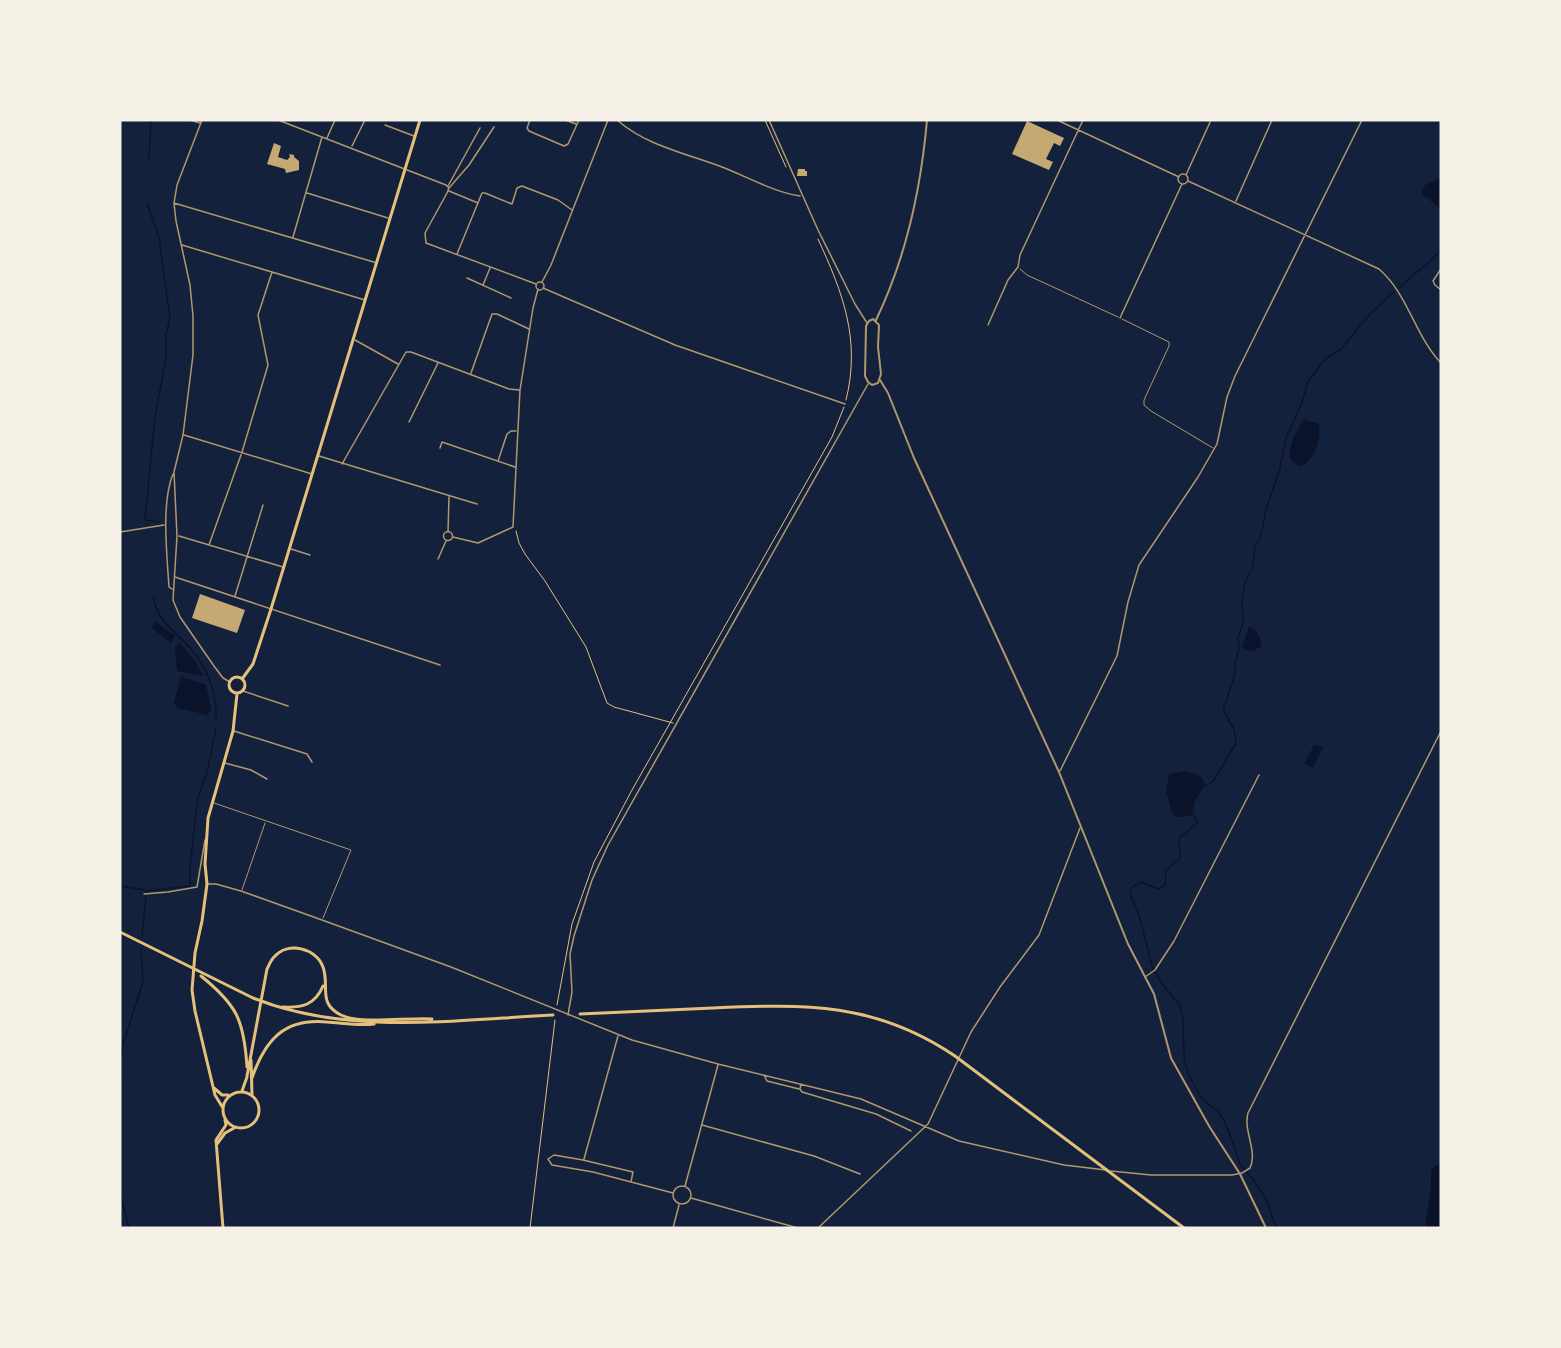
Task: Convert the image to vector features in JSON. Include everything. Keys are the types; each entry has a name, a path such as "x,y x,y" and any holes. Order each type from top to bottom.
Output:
{"main road":[{"path":"243,679 253,664 271,609 420,120"},
{"path":"236,677 243,679 246,685 243,691 237,694 230,690 230,682 236,677"},
{"path":"223,1228 216,1140 226,1125 223,1108 215,1095 192,990 195,953 207,884 208,818 233,730 237,694"},
{"path":"120,932 197,972 269,1005 335,1020 379,1023"},
{"path":"242,1092 267,969 273,957 289,948 309,951 320,962 323,968 325,997 334,1011 346,1017 443,1020"},
{"path":"197,972 223,994 237,1015 245,1047 247,1076"},
{"path":"269,1005 306,1006 320,995 324,985"},
{"path":"580,1014 797,1005 854,1012 891,1023 921,1036 955,1056 1184,1228"},
{"path":"252,1078 258,1060 274,1037 291,1026 315,1021 357,1025 554,1017"},
{"path":"251,1051 252,1095"},
{"path":"213,1086 222,1095 242,1092 252,1095 258,1102 258,1117 249,1126 236,1127 225,1133 217,1146"},
{"path":"223,1108 231,1095"},
{"path":"225,1119 236,1127"}],"street":[{"path":"190,120 201,124"},
{"path":"173,590 169,587 168,540 165,525 168,486 174,472 183,435 193,355 190,285 174,203 177,185 202,120"},
{"path":"278,120 406,169 478,203"},
{"path":"327,138 335,120"},
{"path":"352,148 365,120"},
{"path":"530,120 527,128 529,131 564,146 568,144 579,120"},
{"path":"565,120 576,125"},
{"path":"543,288 542,282 608,120"},
{"path":"617,120 635,134 663,147 725,168 773,188 802,196"},
{"path":"770,120 802,196 855,304 867,323 865,376 869,384"},
{"path":"876,320 907,238 923,161 927,120"},
{"path":"1057,120 1179,177 1186,175"},
{"path":"988,325 1008,280 1018,267 1020,255 1083,120"},
{"path":"1211,120 1186,175 1188,181 1373,266 1385,274 1428,346 1441,363"},
{"path":"1235,202 1272,120"},
{"path":"1059,772 1117,656 1128,602 1139,565 1214,449 1219,439 1227,397 1235,376 1362,120"},
{"path":"386,126 415,136"},
{"path":"448,188 469,165 495,127"},
{"path":"480,128 424,238 430,245 536,284 542,282"},
{"path":"293,237 322,137"},
{"path":"1179,177 1182,184"},
{"path":"1120,318 1182,184 1188,181"},
{"path":"457,255 480,194 485,193 512,204 517,188 520,186 558,200 572,210"},
{"path":"306,193 390,219"},
{"path":"174,203 377,263"},
{"path":"182,245 365,300"},
{"path":"483,285 490,267"},
{"path":"1441,269 1433,281 1441,290"},
{"path":"208,545 242,452 268,365 258,315 272,272"},
{"path":"467,278 511,298"},
{"path":"448,532 453,537 478,543 513,527 520,390 538,289 536,284"},
{"path":"538,289 543,288 675,345 845,404"},
{"path":"470,374 492,314 500,315 530,329"},
{"path":"867,323 876,320"},
{"path":"876,320 879,325 880,380 888,393 914,458 1059,772 1128,944 1154,994 1171,1058 1197,1106 1241,1174 1266,1228"},
{"path":"353,339 398,364"},
{"path":"342,464 398,364 408,352 520,390"},
{"path":"409,422 438,362"},
{"path":"869,384 875,385 880,380"},
{"path":"568,1015 572,992 571,950 592,880 616,830 675,724 869,384"},
{"path":"498,461 509,432 517,431"},
{"path":"183,435 313,474"},
{"path":"440,448 442,442 515,468"},
{"path":"318,456 477,504"},
{"path":"174,472 177,536 173,600 180,617 218,672 230,682"},
{"path":"438,559 446,541 444,535 448,532 449,496"},
{"path":"235,597 263,505"},
{"path":"120,532 165,525"},
{"path":"177,536 284,567"},
{"path":"446,541 450,541 453,537"},
{"path":"290,548 310,555"},
{"path":"174,577 440,664"},
{"path":"243,691 288,706"},
{"path":"233,730 307,754 312,762"},
{"path":"207,884 216,884 241,891 451,967 618,1035 718,1064 836,1092 879,1106 959,1142 1090,1169 1172,1176 1241,1174 1252,1163 1246,1123 1248,1113 1441,731"},
{"path":"224,762 251,770 267,779"},
{"path":"1145,977 1154,971 1174,941 1259,776"},
{"path":"818,1228 929,1122 963,1049 987,1007 1039,935 1081,827"},
{"path":"146,894 197,887 208,830"},
{"path":"584,1160 618,1035"},
{"path":"685,1186 718,1064"},
{"path":"764,1074 765,1080 876,1114 911,1131"},
{"path":"800,1089 801,1084"},
{"path":"876,1114 879,1106"},
{"path":"702,1125 814,1156 860,1174"},
{"path":"631,1182 633,1172 584,1160 554,1155 549,1157 548,1161 552,1165 587,1170 631,1182 673,1193"},
{"path":"685,1186 691,1192 691,1198 686,1203 679,1204 674,1200 673,1193 677,1187 685,1186"},
{"path":"691,1198 798,1228"},
{"path":"673,1228 679,1204"}],"lane":[{"path":"1018,267 1026,275 1169,342 1144,400 1144,405 1214,449"},
{"path":"212,803 351,850 322,920"},
{"path":"241,891 266,821"}],"path":[{"path":"765,120 789,174"},
{"path":"557,1005 572,924 586,882 611,827 832,437 845,404 851,374 850,328 837,284 817,237"},
{"path":"513,527 525,554 545,580 586,647 607,703 675,724"},
{"path":"530,1228 554,1017"}],"water":[{"path":"1441,177 1441,209 1423,195 1422,191 1425,185"},
{"path":"1304,420 1318,423 1319,434 1313,454 1301,466 1291,460 1290,448"},
{"path":"156,622 175,636 171,643 152,628"},
{"path":"1249,627 1257,632 1260,639 1261,646 1254,651 1242,646"},
{"path":"180,643 204,676 177,671 175,647"},
{"path":"181,676 206,685 211,708 208,715 177,708 174,703"},
{"path":"1314,745 1323,747 1313,768 1305,763"},
{"path":"1184,771 1200,777 1205,785 1196,799 1191,816 1177,817 1172,814 1166,790 1169,774"},
{"path":"1441,1162 1441,1228 1427,1228 1425,1226 1431,1189 1431,1169"}],"building":[{"path":"1027,121 1064,138 1060,146 1054,143 1046,159 1053,162 1049,170 1012,154"},
{"path":"274,143 281,146 278,157 287,160 290,157 289,154 294,155 299,161 299,170 286,173 285,169 267,164"},
{"path":"798,169 805,169 807,176 797,176"},
{"path":"200,594 245,610 237,633 192,618"}],"waterway":[{"path":"149,159 151,120"},
{"path":"147,203 159,238 170,318 166,335 166,358 155,416 145,520 160,522"},
{"path":"1400,287 1441,251"},
{"path":"1205,785 1214,780 1236,743 1234,729 1224,712 1224,707 1235,674 1239,649 1238,638 1243,622 1242,601 1245,583 1253,566 1255,547 1261,535 1266,509 1279,472 1286,438 1308,382 1325,359 1341,349 1370,314 1394,292"},
{"path":"154,598 155,606 163,620 203,665 213,691 216,719"},
{"path":"146,892 190,886 198,797 207,773 216,728"},
{"path":"1192,812 1197,823 1179,838 1180,859 1166,870 1165,885 1158,889 1141,882 1131,888 1130,894 1139,915 1153,969 1180,1006 1183,1019 1184,1058 1188,1073 1201,1098 1223,1119 1240,1164 1266,1199 1276,1228"},
{"path":"120,886 145,890"},
{"path":"142,936 146,896"},
{"path":"120,1094 122,1048 143,981 141,949"},
{"path":"120,1192 129,1228"}]}
